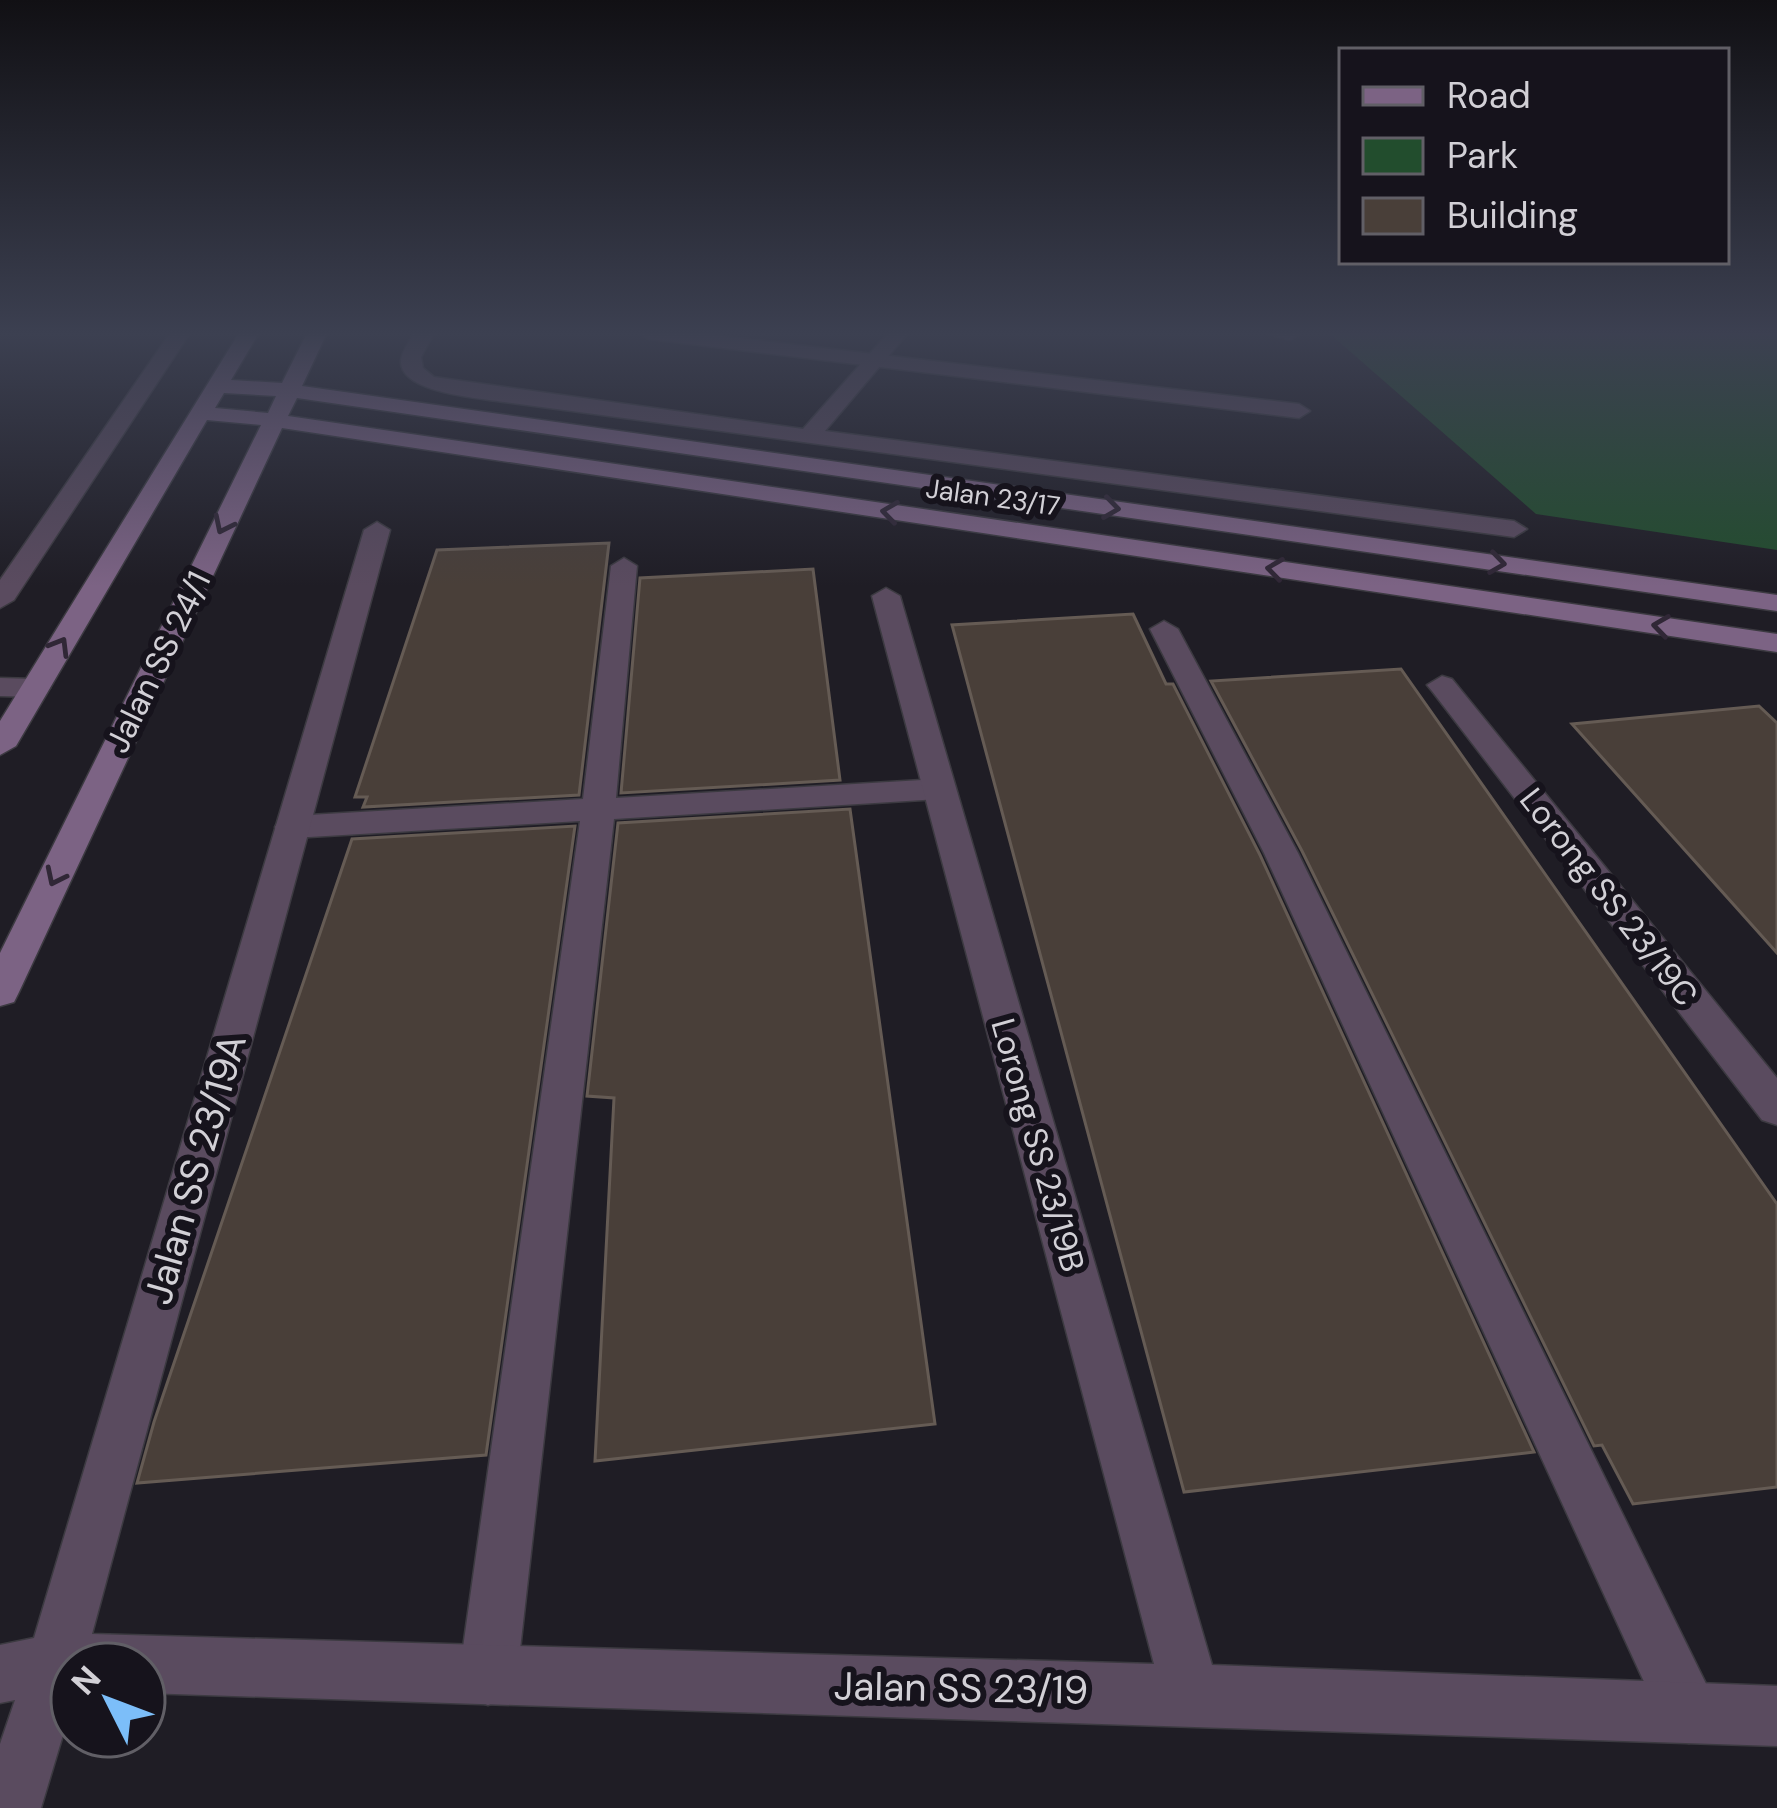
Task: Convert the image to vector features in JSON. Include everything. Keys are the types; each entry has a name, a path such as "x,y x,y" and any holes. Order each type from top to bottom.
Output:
{"street":[{"path":"0,600 123,417"},
{"path":"0,746 197,417"},
{"name":"Jalan SS 24/1","path":"0,992 275,417"},
{"name":"Jalan 23/17","path":"359,417 1777,643"},
{"name":"Jalan 23/17","path":"374,417 1777,603"},
{"path":"672,417 1514,529"},
{"path":"808,437 825,417"},
{"name":"Jalan SS 23/19A","path":"62,1640 377,530"},
{"path":"488,1676 598,809 624,566"},
{"name":"Lorong SS 23/19B","path":"886,596 1191,1694"},
{"path":"1164,629 1280,853 1689,1713"},
{"name":"Lorong SS 23/19C","path":"1442,686 1777,1108"},
{"path":"0,687 35,688"},
{"path":"292,827 939,789"},
{"path":"0,1674 48,1664"},
{"name":"Jalan SS 23/19","path":"168,1665 1777,1716"},
{"name":"Jalan SS 23/19A","path":"10,1808 48,1687"}],"green space":[{"path":"1425,417 1777,417 1777,550 1536,514"}],"building":[{"path":"609,543 579,795 363,807 367,797 355,797 437,550"},
{"path":"813,569 840,780 621,793 640,578"},
{"path":"1133,614 1260,855 1534,1452 1184,1492 952,625"},
{"path":"1401,669 1777,1204 1777,1487 1633,1504 1602,1445 1594,1446 1302,851 1211,681"},
{"path":"1759,706 1777,723 1777,953 1572,724"},
{"path":"850,809 935,1424 595,1461 614,1098 587,1096 618,823"},
{"path":"575,826 486,1455 137,1483 352,839"}]}
